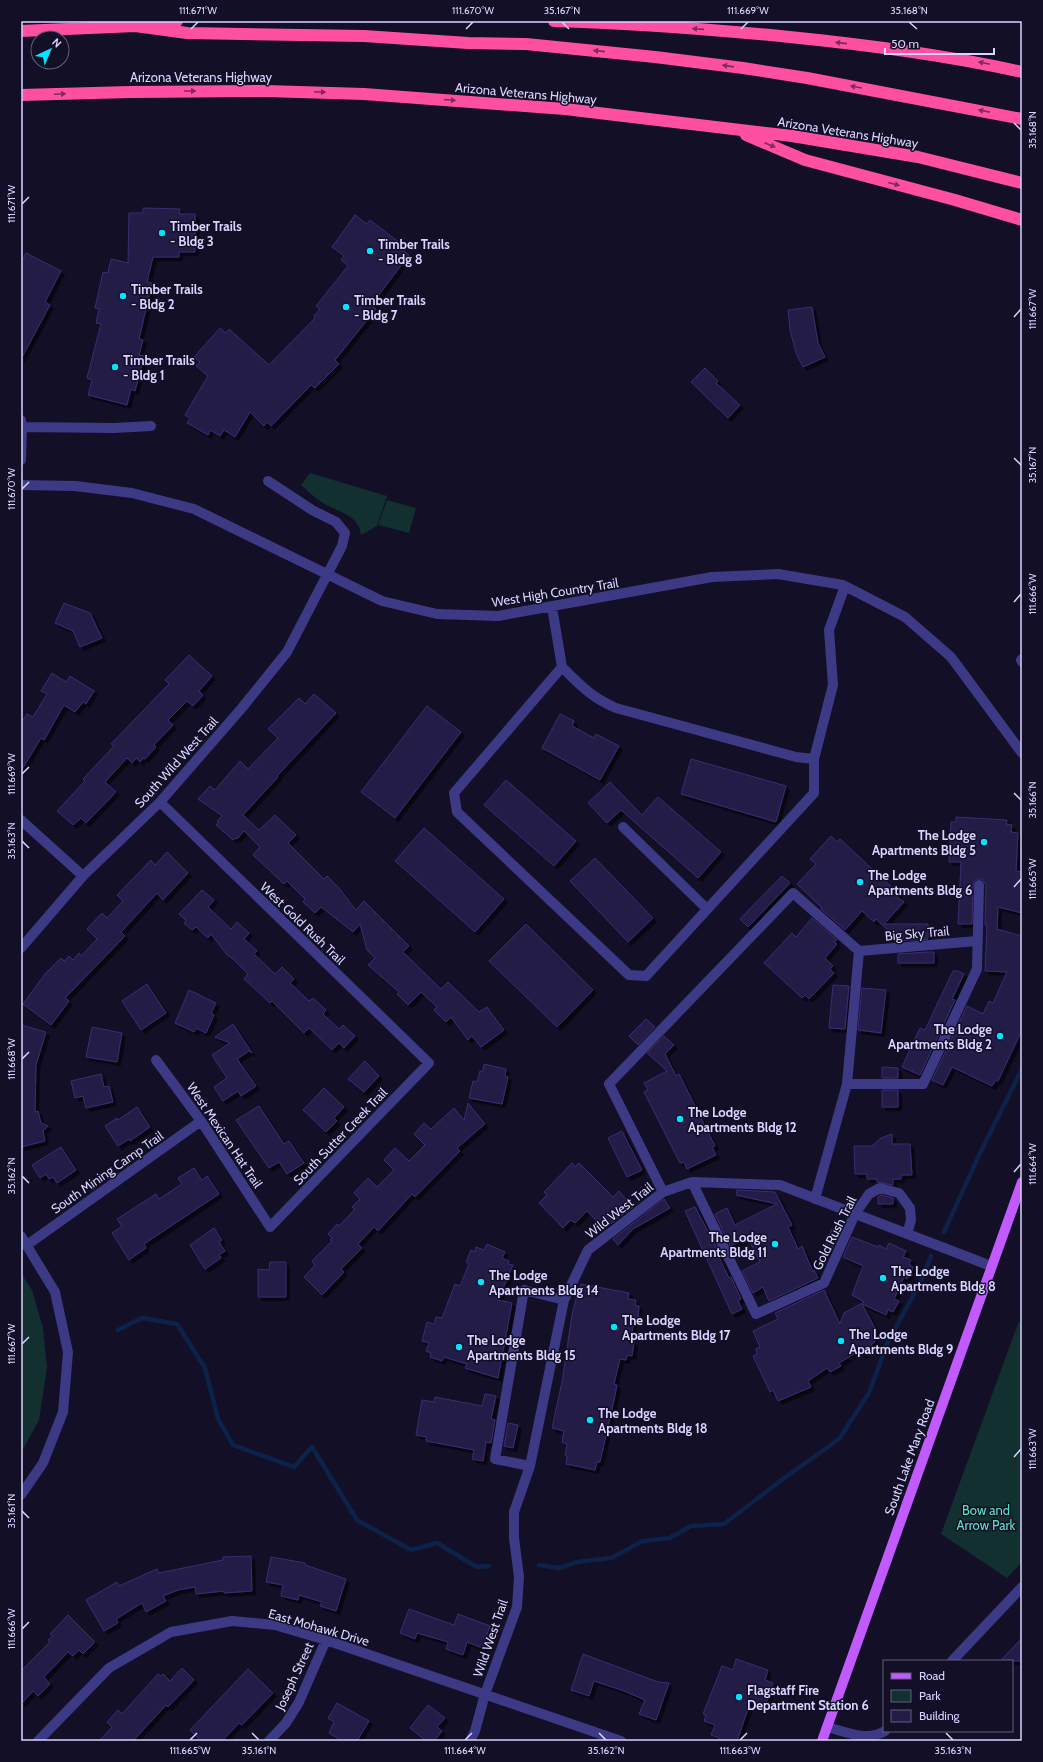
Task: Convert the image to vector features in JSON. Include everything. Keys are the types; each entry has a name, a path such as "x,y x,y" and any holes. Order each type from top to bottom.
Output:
{"highway":[{"path":"21,31 135,26 177,21"},
{"path":"554,21 716,30 837,42 973,61 1022,72"},
{"path":"135,26 187,33 364,36 526,44 655,57 807,78 1022,119"},
{"name":"Arizona Veterans Highway","path":"21,95 130,92 266,91 364,94 564,109 792,136 918,158 1022,182"},
{"path":"734,130 805,160 955,200 1022,220"}],"main road":[{"name":"South Lake Mary Road","path":"822,1741 1022,1182"}],"street":[{"path":"21,460 22,424 114,428 151,426"},
{"name":"South Wild West Trail","path":"21,948 82,876 160,802 241,710 287,652 342,546 345,533 336,522 312,510 268,481"},
{"name":"West High Country Trail","path":"21,485 75,486 132,493 194,509 327,575 382,600 437,614 498,616 712,577 778,574 845,586 905,617 951,658 1022,753"},
{"path":"562,667 454,793 457,812 629,975 646,976 814,793 814,759 833,685 829,630 845,586"},
{"path":"552,607 562,667 585,690 601,702 616,708 796,757 814,759"},
{"name":"West Gold Rush Trail","path":"160,802 429,1063"},
{"path":"21,820 82,876"},
{"path":"623,827 707,909"},
{"path":"847,1084 923,1084 977,969 979,885"},
{"path":"663,1192 610,1084 793,893 859,951 847,1084 815,1198"},
{"name":"Big Sky Trail","path":"859,951 978,941"},
{"name":"West Mexican Hat Trail","path":"156,1060 201,1121 270,1227"},
{"name":"South Sutter Creek Trail","path":"270,1227 429,1063"},
{"name":"South Mining Camp Trail","path":"27,1245 201,1121"},
{"name":"Wild West Trail","path":"470,1741 485,1694 517,1607 519,1577 514,1538 514,1512 530,1466 564,1300 588,1250 663,1192 692,1182 780,1185 991,1266"},
{"name":"Gold Rush Trail","path":"692,1182 756,1314 824,1283 855,1214 869,1194 880,1188 899,1193 910,1208 911,1220 907,1234"},
{"path":"21,1236 55,1292 68,1352 63,1412 43,1463 21,1495"},
{"path":"530,1466 495,1459 524,1290 564,1300"},
{"path":"953,1660 1022,1587"},
{"name":"East Mohawk Drive","path":"38,1741 109,1668 171,1632 232,1620 275,1625 326,1640 621,1741"},
{"name":"Joseph Street","path":"269,1741 286,1723 299,1702 326,1640"},
{"path":"827,1727 864,1736 874,1736 883,1732"}],"green space":[{"path":"310,473 387,496 377,526 361,535 359,528 352,518 323,503 301,485"},
{"path":"387,500 416,508 409,533 378,525"},
{"path":"21,1273 32,1290 43,1328 47,1368 39,1420 21,1453"},
{"name":"Bow and Arrow Park","path":"1019,1321 1022,1326 1022,1562 1007,1578 941,1534"}],"building":[{"path":"143,208 180,209 179,214 195,214 195,252 179,252 179,257 153,257 147,282 152,283 139,339 143,340 139,355 144,356 135,391 131,389 127,405 88,395 92,380 87,378 101,324 96,323 99,309 95,308 103,272 108,273 111,259 128,263 129,213 143,213"},
{"path":"355,215 367,224 370,220 400,243 397,246 409,255 378,296 379,297 373,306 376,309 335,360 339,364 315,388 311,385 271,426 267,422 264,426 250,412 235,437 224,430 220,436 210,430 208,435 187,423 190,418 185,415 208,376 196,366 200,362 194,357 220,328 226,333 229,329 269,365 315,318 314,316 320,309 316,306 348,266 341,260 344,256 332,247"},
{"path":"26,253 61,271 45,302 50,305 21,359 21,263"},
{"path":"812,307 818,343 825,357 803,367 796,353 790,330 788,310"},
{"path":"705,368 718,381 716,383 740,405 728,418 691,382"},
{"path":"64,603 90,613 102,638 80,647 73,631 55,623"},
{"path":"189,655 212,676 199,691 203,695 193,706 187,701 168,720 173,725 154,745 156,747 145,759 143,758 140,762 136,758 132,763 127,758 105,782 116,792 86,823 81,818 73,825 57,811 85,781 83,779 114,746 111,744 169,684 165,680"},
{"path":"52,673 66,682 70,676 94,691 86,704 83,702 75,712 64,705 44,740 41,738 21,771 21,723 27,714 33,717 47,694 41,691"},
{"path":"314,694 336,713 243,815 259,830 275,815 296,835 288,843 324,879 327,876 339,888 356,910 364,901 409,946 403,952 441,989 448,982 479,1012 487,1007 504,1030 481,1047 472,1036 468,1040 451,1017 446,1022 434,1010 437,1007 421,992 408,1005 397,994 399,992 368,965 375,958 367,950 360,924 353,932 321,907 315,913 303,902 305,899 287,881 284,884 253,855 260,847 244,831 237,839 236,838 233,840 216,825 219,822 217,821 222,816 198,799 210,786 215,790 240,761 248,769 278,738 268,729 299,698 305,704"},
{"path":"427,706 461,732 395,818 361,792"},
{"path":"560,714 574,721 572,726 594,738 596,734 619,746 600,780 542,748"},
{"path":"691,759 786,786 776,822 681,794"},
{"path":"506,780 576,841 554,866 484,805"},
{"path":"610,782 642,815 658,797 721,852 698,878 621,810 607,823 588,803"},
{"path":"956,817 1007,820 1006,824 1012,825 1011,832 1018,833 1016,871 1022,872 1022,913 998,907 997,929 1022,936 1022,1030 998,1081 996,1080 992,1086 952,1067 943,1085 932,1080 967,1006 983,1014 989,1001 993,1003 1007,972 985,971 987,925 985,925 986,885 982,879 976,879 973,884 972,924 958,924 961,862 949,862 951,822 956,822"},
{"path":"424,828 504,899 475,932 395,861"},
{"path":"831,836 837,842 840,839 899,894 897,897 904,902 884,924 928,924 928,939 898,941 897,935 893,935 876,919 874,922 862,911 845,930 821,909 822,908 797,884 816,864 810,859"},
{"path":"167,852 188,873 163,900 157,893 121,932 125,936 65,998 69,1001 51,1025 23,1004 45,974 61,958 64,961 69,956 73,960 79,953 81,956 97,939 87,929 102,913 107,918 123,901 117,895 151,860 155,865"},
{"path":"595,858 653,918 628,942 570,881"},
{"path":"782,876 790,883 748,927 740,919"},
{"path":"202,890 214,900 208,907 231,929 237,922 249,933 244,939 257,951 254,954 275,974 282,967 294,979 290,983 309,1001 313,998 326,1010 323,1014 339,1029 343,1025 355,1036 344,1048 339,1043 332,1050 309,1028 304,1033 272,1001 270,1003 244,979 248,974 227,955 211,934 208,938 196,927 192,930 184,923 186,921 179,914"},
{"path":"812,918 837,940 834,942 837,944 825,958 833,966 830,969 834,973 809,999 805,995 802,998 764,963 792,933 796,937"},
{"path":"526,924 593,990 557,1027 489,961"},
{"path":"934,952 934,963 898,963 898,954"},
{"path":"953,971 958,971 964,974 952,999 955,1000 920,1075 902,1067 920,1028 925,1030"},
{"path":"147,984 166,1013 141,1030 122,1001"},
{"path":"833,985 849,986 845,1029 829,1028"},
{"path":"862,988 886,990 881,1033 858,1030"},
{"path":"189,990 216,1003 211,1013 214,1015 206,1033 196,1028 194,1032 175,1023"},
{"path":"646,1019 655,1027 638,1045 629,1036"},
{"path":"233,1024 252,1053 249,1051 237,1059 256,1086 241,1096 238,1091 223,1101 214,1087 227,1078 212,1055 230,1043 215,1037"},
{"path":"21,1025 46,1032 36,1065 35,1112 38,1111 41,1123 48,1126 43,1131 45,1141 21,1147"},
{"path":"92,1027 122,1033 117,1062 86,1057"},
{"name":"The Lodge Apartments Bldg 12","path":"664,1036 674,1045 665,1054 676,1076 679,1074 715,1146 712,1147 716,1155 687,1169 684,1162 680,1163 644,1092 648,1090 644,1083 667,1071 647,1053"},
{"path":"365,1061 379,1076 364,1092 348,1079"},
{"path":"484,1064 506,1069 505,1076 508,1077 502,1104 469,1098 473,1081 477,1082 480,1071 483,1071"},
{"path":"882,1067 898,1068 898,1078 882,1078"},
{"path":"101,1074 104,1087 109,1086 113,1102 86,1108 83,1096 75,1098 71,1081"},
{"path":"324,1088 344,1107 334,1118 337,1121 326,1132 303,1110"},
{"path":"882,1090 898,1090 898,1107 882,1107"},
{"path":"468,1103 485,1124 457,1148 460,1151 415,1197 412,1194 378,1231 374,1227 358,1244 362,1248 341,1269 344,1272 322,1295 304,1277 315,1265 312,1261 332,1241 330,1240 332,1238 328,1234 337,1224 339,1226 355,1209 352,1207 360,1199 354,1193 368,1178 377,1187 394,1170 384,1160 395,1148 409,1161 425,1145 414,1134 424,1123 431,1129 454,1108 464,1120"},
{"path":"259,1106 284,1144 289,1141 304,1163 287,1174 279,1162 269,1168 236,1120"},
{"path":"137,1107 150,1127 130,1141 129,1139 118,1146 105,1126 117,1118 118,1120"},
{"path":"622,1131 642,1170 627,1177 608,1138"},
{"path":"892,1134 892,1144 910,1144 912,1175 901,1175 901,1179 893,1179 893,1185 877,1182 877,1179 867,1179 867,1174 855,1174 854,1146 872,1146 881,1138"},
{"path":"61,1147 76,1170 57,1183 53,1177 49,1179 46,1174 40,1178 32,1165"},
{"path":"572,1163 575,1167 579,1163 613,1197 619,1191 633,1207 604,1229 587,1211 575,1223 571,1220 563,1228 539,1203 547,1195 544,1192"},
{"path":"194,1168 202,1180 207,1176 219,1194 144,1244 146,1248 129,1260 112,1233 122,1226 117,1219 156,1194 159,1199 182,1184 178,1178"},
{"path":"737,1190 775,1192 792,1225 788,1227 798,1249 802,1246 813,1272 814,1270 818,1278 769,1301 763,1287 753,1293 742,1271 760,1262 748,1238 730,1246 715,1214 727,1208 735,1225 777,1204 736,1195"},
{"path":"881,1195 893,1198 893,1204 878,1204 878,1197"},
{"path":"664,1199 670,1208 633,1229 618,1245 613,1239"},
{"path":"695,1207 719,1252 717,1253 729,1278 731,1277 741,1299 738,1301 742,1309 732,1314 685,1211"},
{"path":"214,1228 222,1240 219,1242 225,1251 219,1255 221,1258 205,1269 190,1245"},
{"path":"832,1229 840,1232 831,1251 824,1248"},
{"path":"852,1237 878,1247 879,1245 886,1249 889,1243 906,1251 903,1257 911,1260 909,1264 913,1267 907,1279 904,1277 894,1299 899,1301 893,1312 888,1310 886,1315 862,1304 877,1332 871,1335 875,1342 871,1344 874,1348 862,1355 859,1351 839,1363 841,1366 830,1372 827,1368 808,1381 811,1387 778,1401 773,1390 770,1392 753,1356 757,1354 756,1349 760,1347 753,1331 778,1319 775,1313 824,1290 840,1324 844,1313 864,1302 852,1295 863,1266 843,1257"},
{"path":"487,1244 505,1252 502,1258 509,1261 508,1264 513,1265 498,1300 512,1303 498,1378 465,1368 467,1364 444,1357 442,1361 430,1357 431,1353 426,1351 429,1343 422,1341 427,1322 434,1324 436,1317 442,1318 455,1284 460,1286 469,1264 466,1262 471,1250 475,1252 476,1247 484,1250"},
{"path":"270,1262 286,1262 286,1297 258,1297 258,1269 269,1270"},
{"path":"581,1284 629,1293 628,1299 636,1300 635,1305 639,1306 638,1319 634,1318 631,1342 634,1342 632,1356 627,1355 626,1360 620,1359 614,1384 617,1385 614,1400 600,1462 597,1462 595,1470 566,1464 567,1456 565,1455 567,1444 562,1442 564,1431 552,1428 562,1382 572,1315"},
{"path":"485,1394 496,1396 491,1419 495,1420 491,1443 486,1442 483,1461 472,1459 474,1450 426,1441 427,1437 416,1435 422,1400 434,1402 435,1397 482,1406"},
{"path":"508,1423 518,1425 513,1448 504,1446"},
{"path":"251,1556 252,1591 224,1593 224,1591 196,1594 195,1587 178,1590 163,1596 166,1601 146,1612 142,1603 116,1619 118,1623 104,1631 86,1600 117,1582 119,1586 157,1569 159,1573 223,1560 223,1557"},
{"path":"271,1557 305,1563 305,1565 346,1579 336,1611 320,1606 322,1602 299,1595 298,1600 281,1596 283,1585 266,1582"},
{"path":"409,1609 454,1625 458,1614 490,1626 482,1648 467,1642 463,1655 446,1649 448,1642 417,1633 415,1639 400,1633"},
{"path":"68,1615 95,1642 83,1654 79,1650 73,1656 68,1652 44,1677 50,1684 38,1696 33,1691 21,1704 21,1671 50,1642 48,1640 53,1636 50,1634"},
{"path":"1022,1638 1022,1661 1001,1660"},
{"path":"583,1654 658,1682 669,1683 656,1720 639,1714 645,1700 624,1691 594,1681 589,1696 571,1690"},
{"name":"Flagstaff Fire Department Station 6","path":"736,1659 768,1670 765,1680 773,1683 765,1706 751,1700 737,1741 718,1741 719,1738 711,1735 715,1725 704,1721 706,1715 703,1714 722,1666 733,1670"},
{"path":"182,1668 194,1680 168,1707 166,1705 133,1741 99,1741 112,1727 107,1722 118,1710 122,1714 158,1674 161,1676 163,1674 170,1681"},
{"path":"248,1669 273,1693 242,1725 239,1723 222,1741 201,1741 190,1730"},
{"path":"337,1703 369,1721 357,1741 342,1741 329,1733 334,1722 328,1718"},
{"path":"428,1705 445,1718 437,1727 442,1731 434,1741 426,1741 410,1728"}],"waterway":[{"path":"944,1232 981,1151 1022,1069"},
{"path":"539,1565 559,1568 577,1562 611,1558 643,1541 670,1538 691,1526 724,1524 839,1439 869,1393 887,1344 920,1283 931,1256"},
{"path":"118,1330 142,1318 177,1324 205,1368 218,1419 233,1445 294,1467 312,1447 357,1520 411,1550 437,1543 477,1567 489,1566"}],"place":[{"name":"Timber Trails - Bldg 3","path":"162,233"},
{"name":"Timber Trails - Bldg 8","path":"370,251"},
{"name":"Timber Trails - Bldg 2","path":"123,296"},
{"name":"Timber Trails - Bldg 7","path":"346,307"},
{"name":"Timber Trails - Bldg 1","path":"115,367"},
{"name":"The Lodge Apartments Bldg 5","path":"984,842"},
{"name":"The Lodge Apartments Bldg 6","path":"860,882"},
{"name":"The Lodge Apartments Bldg 2","path":"1000,1036"},
{"name":"The Lodge Apartments Bldg 12","path":"680,1119"},
{"name":"The Lodge Apartments Bldg 11","path":"775,1244"},
{"name":"The Lodge Apartments Bldg 8","path":"883,1278"},
{"name":"The Lodge Apartments Bldg 14","path":"481,1282"},
{"name":"The Lodge Apartments Bldg 17","path":"614,1327"},
{"name":"The Lodge Apartments Bldg 9","path":"841,1341"},
{"name":"The Lodge Apartments Bldg 15","path":"459,1347"},
{"name":"The Lodge Apartments Bldg 18","path":"590,1420"},
{"name":"Flagstaff Fire Department Station 6","path":"739,1697"}]}
